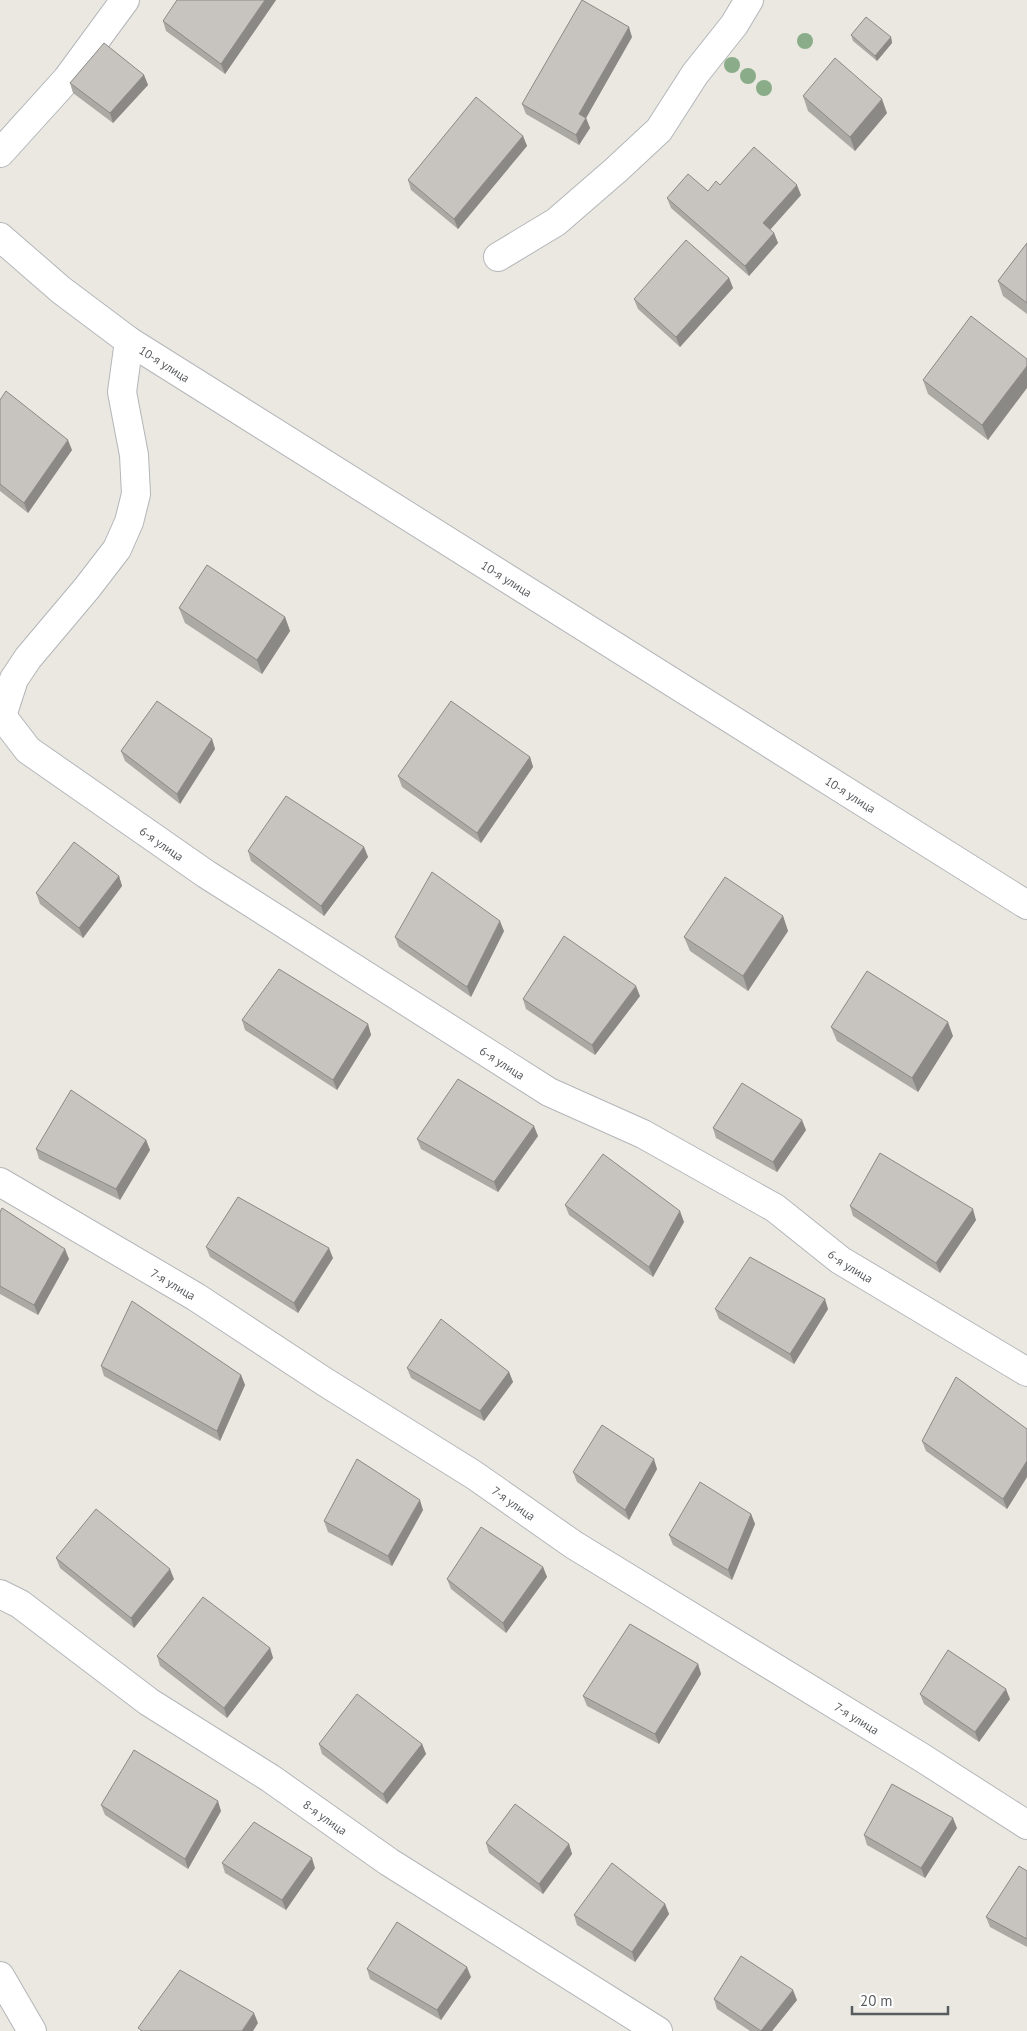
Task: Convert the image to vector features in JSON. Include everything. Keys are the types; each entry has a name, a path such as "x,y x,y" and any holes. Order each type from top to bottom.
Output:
{"street":[{"path":"0,153 67,79 125,0"},
{"path":"498,257 556,222 616,170 658,130 695,74 734,25 749,0"},
{"name":"10-я улица","path":"0,237 61,290 129,341 1027,905"},
{"path":"1,719 14,679 28,658 117,549 129,522 136,494 134,455 122,392 129,341"},
{"name":"6-я улица","path":"1,719 28,750 206,874 549,1092 643,1134 775,1208 840,1260 1027,1372"},
{"name":"7-я улица","path":"0,1182 196,1297 325,1382 474,1475 574,1545 921,1757 1027,1825"},
{"name":"8-я улица","path":"0,1594 20,1604 149,1702 270,1778 389,1862 658,2031"},
{"path":"0,1976 32,2031"}],"building":[{"path":"177,0 265,0 221,64 163,21"},
{"path":"582,0 629,27 579,114 586,118 576,135 522,104"},
{"path":"866,17 891,37 875,56 851,35"},
{"path":"104,43 144,75 110,113 70,83"},
{"path":"835,58 882,99 850,137 803,96"},
{"path":"476,97 523,136 454,219 408,180"},
{"path":"754,147 797,185 763,223 774,233 745,266 667,198 688,174 708,191 716,181 720,185"},
{"path":"686,240 729,278 676,337 634,299"},
{"path":"1027,243 1027,303 998,281"},
{"path":"971,316 1027,359 1027,366 982,425 923,380"},
{"path":"6,391 68,440 24,503 0,484 0,400"},
{"path":"207,565 285,617 257,660 179,608"},
{"path":"157,701 212,739 177,794 121,751"},
{"path":"451,701 530,757 477,833 398,776"},
{"path":"286,796 364,847 321,906 248,851"},
{"path":"74,842 119,876 79,928 36,893"},
{"path":"432,872 500,921 467,987 395,937"},
{"path":"725,877 783,916 743,976 684,937"},
{"path":"564,936 636,986 592,1045 523,999"},
{"path":"279,969 368,1024 333,1080 242,1020"},
{"path":"867,971 948,1022 912,1078 831,1027"},
{"path":"458,1079 534,1126 494,1182 417,1139"},
{"path":"742,1083 802,1120 773,1162 713,1128"},
{"path":"71,1090 146,1140 116,1189 36,1149"},
{"path":"880,1153 973,1209 936,1263 850,1206"},
{"path":"603,1154 680,1211 649,1267 565,1205"},
{"path":"238,1197 329,1248 294,1303 206,1247"},
{"path":"2,1208 65,1249 34,1305 0,1286 0,1212"},
{"path":"750,1257 825,1299 790,1354 715,1309"},
{"path":"132,1301 241,1375 217,1431 101,1366"},
{"path":"441,1319 509,1372 480,1411 407,1368"},
{"path":"956,1377 1027,1429 1027,1461 1003,1499 922,1441"},
{"path":"602,1425 654,1459 625,1510 573,1472"},
{"path":"357,1459 420,1500 388,1556 324,1521"},
{"path":"700,1482 751,1514 728,1570 669,1535"},
{"path":"96,1509 170,1569 131,1618 56,1558"},
{"path":"481,1527 543,1567 503,1623 447,1579"},
{"path":"203,1597 270,1648 224,1708 157,1656"},
{"path":"630,1624 698,1664 655,1734 583,1696"},
{"path":"948,1650 1006,1689 975,1732 920,1694"},
{"path":"357,1694 422,1744 383,1794 319,1744"},
{"path":"134,1750 218,1801 185,1859 101,1805"},
{"path":"892,1784 953,1818 921,1868 864,1835"},
{"path":"515,1804 569,1844 539,1884 486,1843"},
{"path":"254,1822 312,1858 282,1900 222,1863"},
{"path":"612,1863 665,1904 632,1952 574,1915"},
{"path":"1019,1866 1027,1871 1027,1939 986,1917"},
{"path":"397,1922 467,1967 437,2010 367,1969"},
{"path":"741,1956 793,1990 761,2031 714,1999"},
{"path":"180,1970 254,2013 242,2031 142,2031 138,2028"}]}
